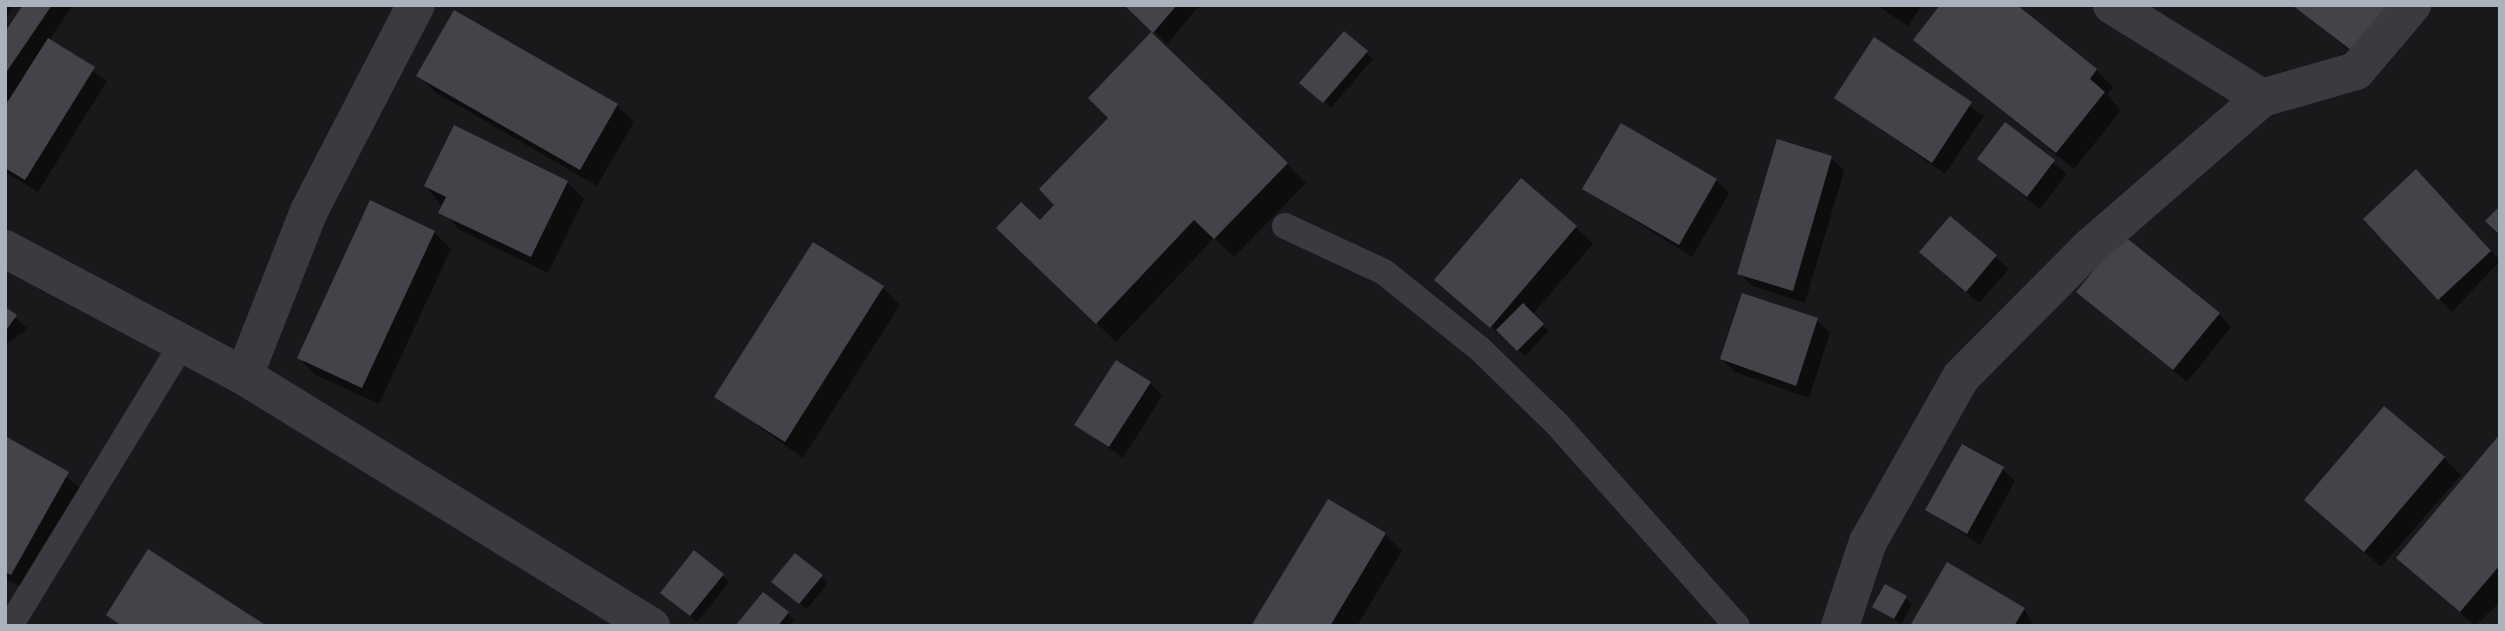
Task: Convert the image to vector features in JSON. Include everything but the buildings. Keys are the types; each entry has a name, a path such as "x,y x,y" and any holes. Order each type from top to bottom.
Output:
{"street":[{"path":"244,376 309,211 416,5"},
{"path":"2112,5 2262,98"},
{"path":"1840,626 1868,542 1961,377 2090,247 2262,98 2356,71 2412,5"},
{"path":"5,249 244,376 651,626"}],"lane":[{"path":"1285,226 1384,272 1481,350 1558,425 1737,626"},
{"path":"10,626 183,343"}]}
